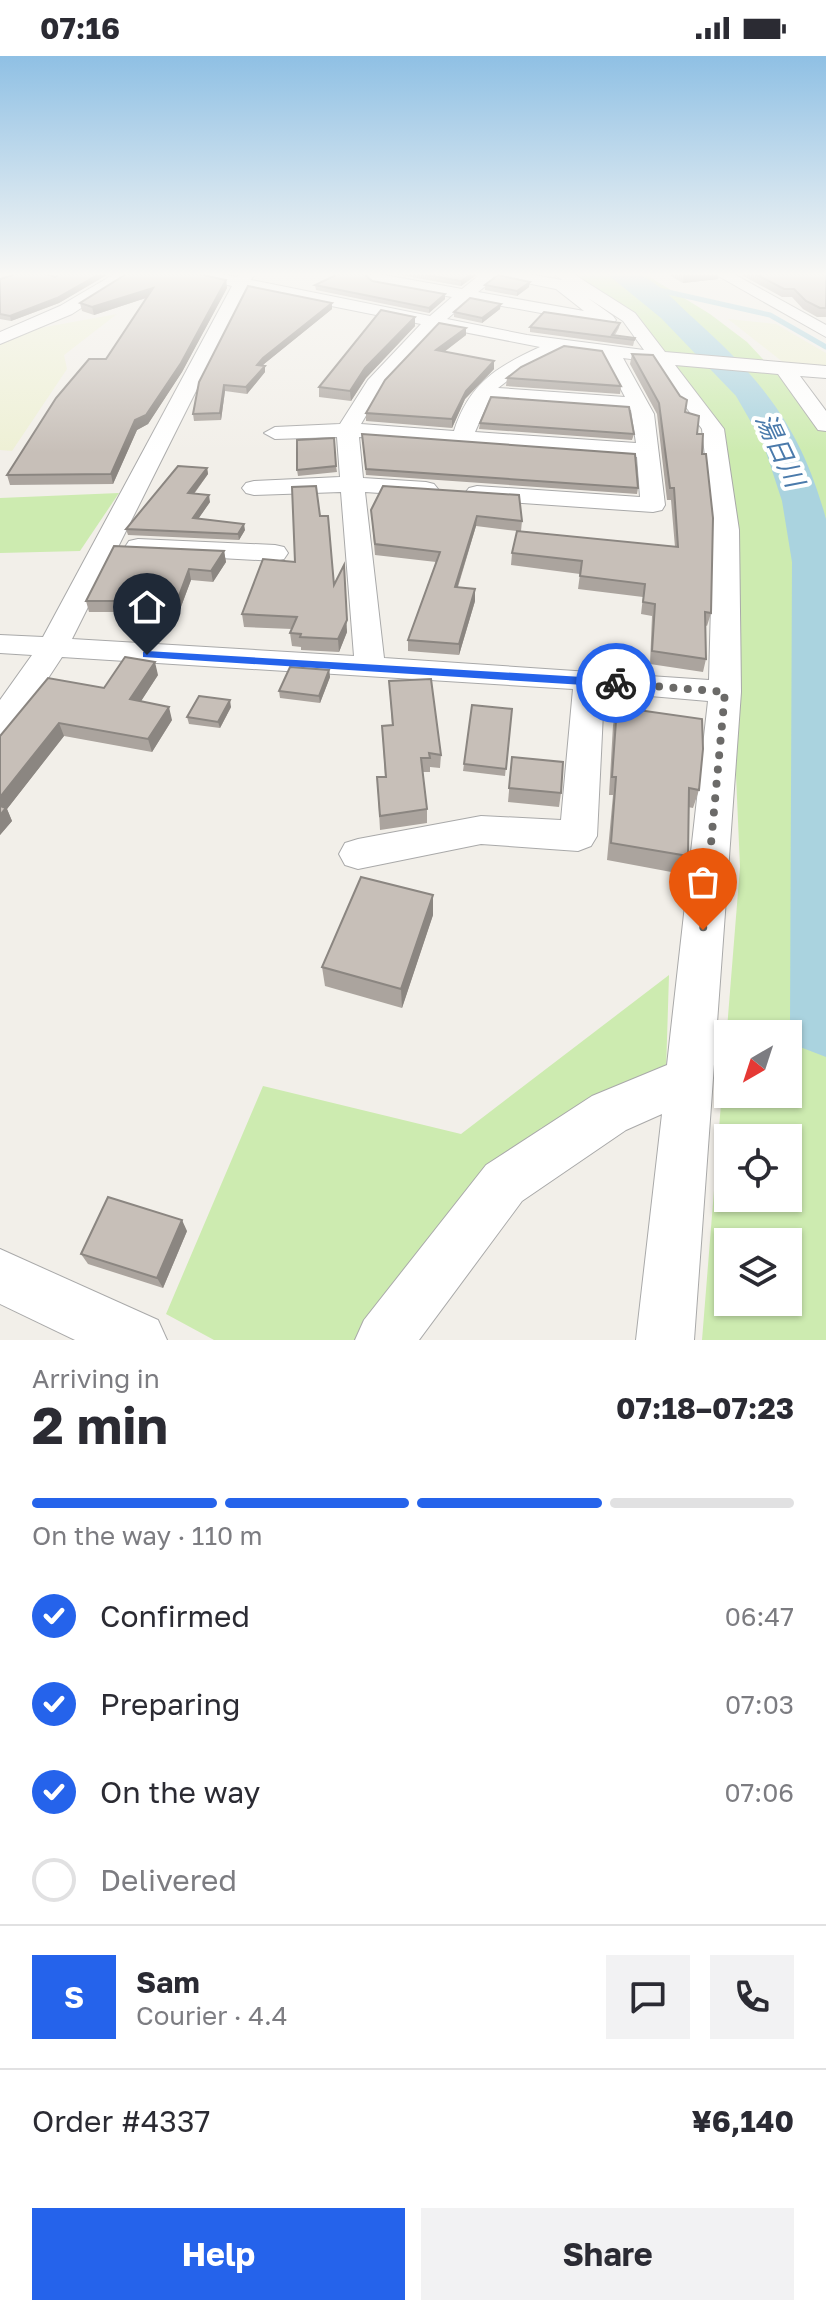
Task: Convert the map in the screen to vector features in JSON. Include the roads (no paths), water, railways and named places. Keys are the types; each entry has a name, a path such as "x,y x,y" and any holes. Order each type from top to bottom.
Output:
{"street":[{"path":"0,725 52,649 215,333"},
{"path":"370,668 347,430 359,405 391,364 421,333"},
{"path":"497,333 666,358 826,372"},
{"path":"643,333 666,358 713,429 726,530 725,692 665,1340"},
{"path":"463,437 469,412 481,393 516,365 562,344"},
{"path":"254,488 353,484 653,505 644,414 610,351"},
{"path":"784,368 826,425"},
{"path":"481,393 639,404"},
{"path":"275,433 347,430 648,451"},
{"path":"104,545 275,553"},
{"path":"0,644 589,680 725,692"},
{"path":"358,854 481,830 578,836 589,680"},
{"path":"384,1340 504,1183 609,1113 689,1079"},
{"path":"0,1276 138,1340"}],"waterway":[{"name":"湯日川","path":"692,333 755,398 772,425 789,462 801,501 814,562 826,1023"},
{"path":"801,333 826,347"}]}
